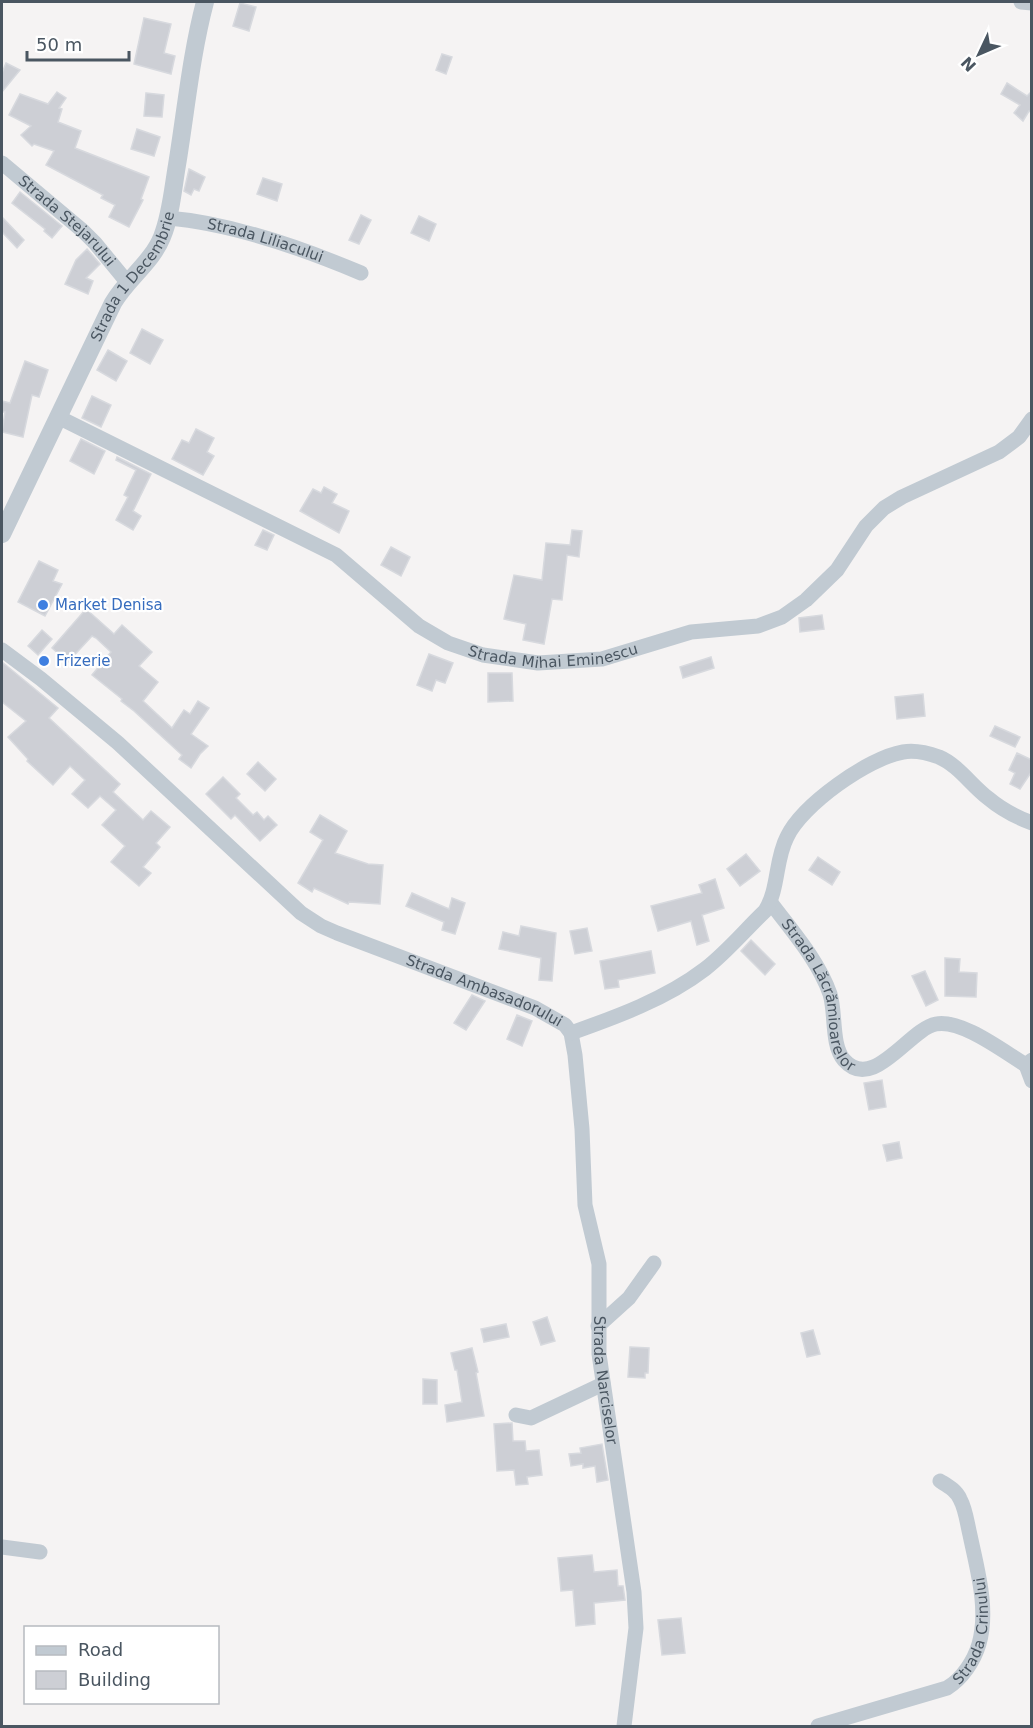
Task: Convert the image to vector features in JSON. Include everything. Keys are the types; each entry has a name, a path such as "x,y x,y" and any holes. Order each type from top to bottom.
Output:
{"street":[{"name":"Strada 1 Decembrie","path":"2,534 113,303 127,282 157,247 162,237 168,218 196,37 205,2"},
{"path":"1021,2 1032,3"},
{"name":"Strada Stejarului","path":"2,163 83,231 127,282"},
{"name":"Strada Liliacului","path":"168,218 195,220 234,230 311,254 361,273"},
{"name":"Strada Mihai Eminescu","path":"58,417 336,555 419,626 441,639 483,655 538,663 602,658 691,632 758,626 782,617 806,600 837,570 866,526 884,508 902,497 999,452 1019,437 1032,419"},
{"name":"Strada Ambasadorului","path":"2,650 118,743 311,920 366,945 535,1008 559,1020 571,1033 617,1015 691,979 724,952 771,903"},
{"path":"771,903 781,850 793,826 825,795 882,758 905,752 923,753 940,758 953,766 987,798 1032,823"},
{"name":"Strada Lăcrămioarelor","path":"771,903 809,953 824,981 834,1011 837,1048 841,1058 848,1065 858,1069 869,1068 881,1063 924,1028 936,1024 958,1027 1029,1063"},
{"name":"Strada Narciselor","path":"571,1033 582,1129 585,1204 599,1264 598,1326 603,1384 631,1570 636,1628 624,1726"},
{"path":"1029,1063 1032,1081"},
{"path":"598,1326 629,1298 654,1263"},
{"path":"516,1416 531,1418 603,1384"},
{"name":"Strada Crinului","path":"818,1726 947,1688 960,1678 976,1652 982,1629 982,1613 977,1568 969,1529 960,1499 949,1486 940,1481"},
{"path":"2,1547 40,1551"}],"building":[{"path":"240,3 256,7 249,31 233,26"},
{"path":"144,18 171,24 164,53 175,56 171,74 134,64"},
{"path":"442,54 452,57 446,74 436,70"},
{"path":"6,63 20,70 2,92 2,73"},
{"path":"1007,83 1027,96 1032,91 1032,113 1029,111 1023,121 1014,113 1020,105 1001,94"},
{"path":"57,92 66,98 59,108 62,109 58,122 81,131 75,148 149,177 141,199 143,200 129,227 109,217 115,205 101,198 103,195 46,165 54,151 34,144 32,146 21,135 31,126 9,115 20,94 48,104"},
{"path":"146,93 164,95 162,117 144,116"},
{"path":"137,129 160,137 154,156 131,149"},
{"path":"189,169 205,177 199,191 194,189 191,195 184,191"},
{"path":"263,178 282,184 277,201 257,194"},
{"path":"20,192 62,226 52,238 44,231 45,229 12,203"},
{"path":"361,215 371,220 359,244 349,240"},
{"path":"419,216 436,224 429,241 411,233"},
{"path":"2,217 24,240 17,248 2,232"},
{"path":"87,249 100,264 86,278 93,281 88,294 65,284 76,260"},
{"path":"142,329 163,340 150,364 130,353"},
{"path":"108,350 127,361 116,381 97,370"},
{"path":"25,361 48,370 39,397 32,395 23,437 2,432 5,412 2,412 2,401 10,403"},
{"path":"92,396 111,405 101,427 82,418"},
{"path":"196,429 214,438 207,452 214,456 203,475 172,459 182,440 189,443"},
{"path":"81,439 105,451 94,474 70,461"},
{"path":"117,457 151,474 133,511 141,516 133,530 116,520 128,497 124,495 136,470 116,460"},
{"path":"324,487 337,494 332,503 349,511 339,533 300,511 313,489 321,493"},
{"path":"263,530 274,535 267,550 255,545"},
{"path":"572,530 582,531 579,557 567,555 562,600 552,599 544,644 523,640 526,624 504,619 514,575 542,580 546,543 570,545"},
{"path":"391,547 410,557 401,576 381,565"},
{"path":"39,561 58,570 53,581 62,584 45,616 18,602"},
{"path":"86,609 114,634 122,625 152,652 139,666 158,682 143,701 172,728 184,710 190,714 198,701 209,708 191,734 208,746 191,768 179,759 182,755 121,701 122,699 92,675 111,652 96,638 92,636 68,662 52,648"},
{"path":"822,615 824,629 800,632 799,618"},
{"path":"42,630 52,639 38,655 28,646"},
{"path":"429,654 453,663 445,683 436,680 432,691 417,685"},
{"path":"711,657 714,668 683,678 680,667"},
{"path":"2,662 58,708 49,718 120,784 113,792 143,820 151,811 170,827 156,843 160,847 143,867 151,873 139,886 111,862 125,846 102,825 116,810 100,796 88,808 72,794 85,780 70,766 53,785 27,761 28,759 8,737 26,721 2,702"},
{"path":"488,673 512,673 513,701 488,702"},
{"path":"923,694 925,716 897,719 895,697"},
{"path":"995,726 1020,737 1015,747 990,736"},
{"path":"1017,753 1032,760 1032,771 1020,789 1010,784 1015,773 1009,770"},
{"path":"258,762 276,779 265,791 247,774"},
{"path":"223,777 240,794 236,798 253,815 257,812 264,820 268,816 277,825 260,841 235,815 231,819 206,794"},
{"path":"320,815 347,831 335,853 368,864 383,865 380,904 349,902 348,904 314,888 312,892 298,883 323,840 310,832"},
{"path":"746,854 760,871 740,886 727,869"},
{"path":"818,857 840,872 832,885 809,870"},
{"path":"715,879 724,908 702,915 709,941 697,945 691,921 658,931 651,906 702,893 699,885"},
{"path":"412,893 449,909 452,898 465,903 455,934 442,930 444,922 406,906"},
{"path":"521,926 556,933 552,981 539,980 541,958 499,949 503,932 519,936"},
{"path":"587,928 592,951 575,954 570,931"},
{"path":"751,940 775,964 765,975 741,951"},
{"path":"651,951 655,973 618,980 619,987 605,989 600,961"},
{"path":"945,958 960,959 959,972 977,973 976,997 945,996"},
{"path":"925,971 938,1000 926,1006 912,976"},
{"path":"472,995 485,1001 466,1030 454,1023"},
{"path":"517,1015 532,1021 522,1046 507,1039"},
{"path":"882,1080 886,1107 869,1110 864,1083"},
{"path":"899,1142 902,1158 887,1161 883,1145"},
{"path":"547,1317 555,1341 541,1345 533,1322"},
{"path":"506,1324 509,1337 484,1342 481,1329"},
{"path":"813,1330 820,1354 807,1357 801,1333"},
{"path":"630,1347 649,1348 648,1373 645,1373 645,1378 628,1377"},
{"path":"472,1348 484,1416 447,1422 445,1405 462,1402 457,1370 455,1370 451,1353"},
{"path":"423,1379 437,1380 437,1404 423,1404"},
{"path":"512,1423 513,1441 525,1441 526,1451 539,1450 542,1475 527,1477 528,1484 516,1485 514,1470 497,1471 494,1424"},
{"path":"602,1444 608,1480 597,1482 595,1466 583,1468 583,1464 571,1466 569,1454 581,1453 580,1448"},
{"path":"592,1555 594,1572 617,1570 618,1586 623,1586 625,1600 594,1603 595,1624 576,1626 573,1590 561,1591 558,1558"},
{"path":"681,1618 685,1653 662,1655 658,1620"}],"place":[{"name":"Market Denisa","path":"43,605"},
{"name":"Frizerie","path":"44,661"}]}
